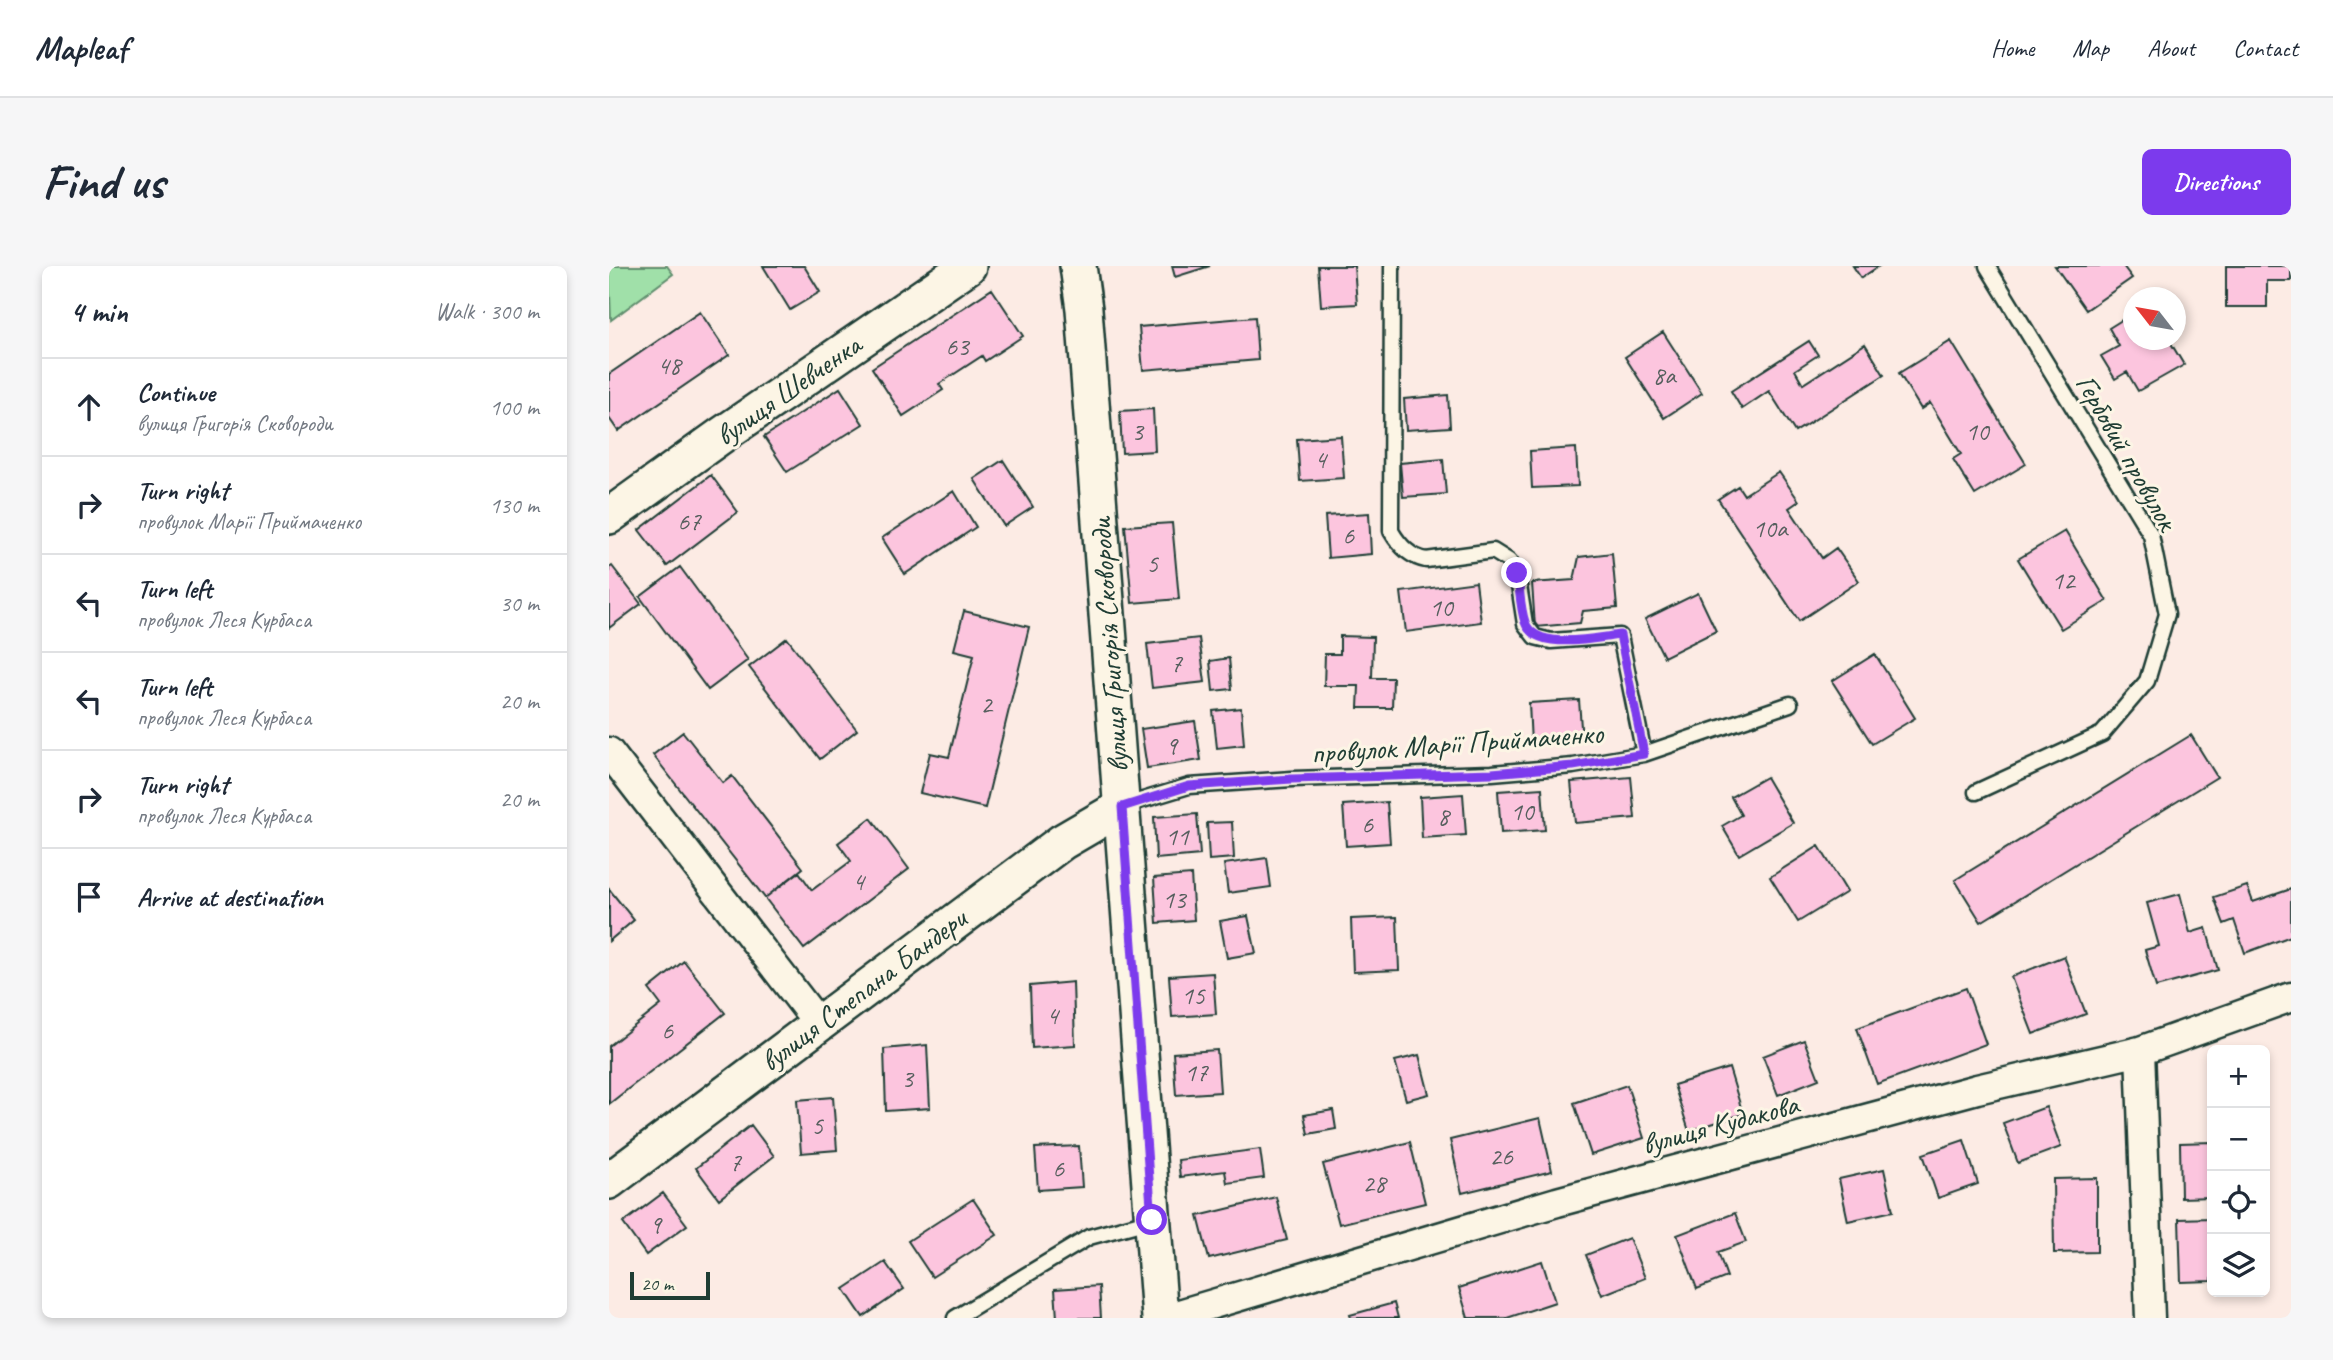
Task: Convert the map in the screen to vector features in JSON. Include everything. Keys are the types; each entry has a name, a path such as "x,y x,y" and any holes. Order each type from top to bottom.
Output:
{"street":[{"name":"вулиця Шевченка","path":"609,516 968,266"},
{"name":"вулиця Григорія Сковороди","path":"1078,266 1084,309 1160,1318"},
{"path":"609,752 818,1023"},
{"name":"вулиця Степана Бандери","path":"609,1181 1062,842 1122,807"},
{"name":"вулиця Кудакова","path":"1166,1318 1557,1202 1977,1090 2140,1051 2291,997"},
{"path":"2140,1051 2150,1318"}],"lane":[{"path":"1392,266 1391,531 1398,542 1416,558 1426,560 1493,551 1509,561 1517,573 1525,624 1535,637 1552,641 1620,635 1644,754"},
{"name":"Гербовий провулок","path":"1976,792 2102,734 2147,681 2167,614 2151,535 1987,266"},
{"name":"провулок Марії Приймаченко","path":"1122,807 1189,786 1292,779 1492,773 1573,766 1644,754 1790,704"},
{"path":"955,1318 1089,1237 1152,1220"}],"green space":[{"path":"609,266 667,266 673,274 611,320"}],"building":[{"path":"763,266 804,266 820,292 790,310"},
{"path":"1172,266 1210,266 1175,277"},
{"path":"1318,266 1354,266 1357,304 1321,306"},
{"path":"1853,266 1879,266 1861,278"},
{"path":"2055,266 2123,266 2132,278 2086,310"},
{"path":"2226,266 2291,266 2291,281 2267,281 2267,307 2226,307"},
{"path":"992,289 1023,336 985,361 982,356 939,384 943,390 903,416 872,368"},
{"path":"700,312 729,355 618,431 609,418 609,374"},
{"path":"1255,317 1258,360 1143,370 1139,327"},
{"path":"2123,319 2123,350 2175,350 2184,365 2138,391 2127,372 2115,379 2101,356 2119,346 2109,328"},
{"path":"1663,332 1702,393 1664,418 1625,357"},
{"path":"1809,341 1818,355 1795,370 1803,384 1865,344 1884,375 1795,432 1769,391 1742,409 1731,391"},
{"path":"1951,341 2026,464 1975,495 1953,459 1961,454 1930,403 1921,409 1899,373"},
{"path":"840,388 863,424 787,472 764,437"},
{"path":"1448,395 1450,427 1406,430 1404,399"},
{"path":"1153,409 1155,451 1122,453 1120,411"},
{"path":"1341,436 1344,478 1300,481 1297,439"},
{"path":"1576,448 1578,486 1532,488 1530,451"},
{"path":"1443,459 1446,494 1403,497 1400,463"},
{"path":"1003,460 1033,507 1004,526 974,479"},
{"path":"1779,472 1799,501 1789,508 1822,558 1836,548 1859,581 1799,621 1718,499 1738,486 1744,495"},
{"path":"711,475 738,512 667,566 639,530"},
{"path":"954,491 976,527 905,574 882,538"},
{"path":"1369,513 1371,554 1328,558 1325,516"},
{"path":"1172,523 1179,599 1132,603 1125,526"},
{"path":"2065,531 2107,601 2061,629 2018,559"},
{"path":"1612,553 1617,608 1583,611 1580,623 1535,627 1532,583 1574,580 1579,557"},
{"path":"612,566 641,604 609,628 609,568"},
{"path":"680,567 748,660 708,690 640,597"},
{"path":"1476,582 1481,622 1406,632 1401,592"},
{"path":"1698,593 1716,631 1664,657 1645,619"},
{"path":"964,611 1029,627 985,808 920,793 930,753 949,757 974,655 954,650"},
{"path":"1340,636 1373,637 1372,678 1393,678 1392,708 1358,708 1359,686 1324,686 1325,654 1340,654"},
{"path":"787,638 857,730 820,759 749,667"},
{"path":"1199,638 1205,682 1152,688 1147,644"},
{"path":"1875,654 1915,718 1872,744 1832,681"},
{"path":"1229,658 1232,689 1213,691 1210,661"},
{"path":"1579,700 1582,741 1531,744 1529,703"},
{"path":"1241,708 1244,745 1217,748 1213,711"},
{"path":"1195,721 1201,760 1147,768 1141,729"},
{"path":"683,732 723,783 732,776 803,868 765,898 653,755"},
{"path":"2191,735 2217,777 1981,922 1955,880"},
{"path":"1631,777 1635,818 1575,823 1571,782"},
{"path":"1766,777 1793,823 1739,855 1722,826 1741,815 1731,797"},
{"path":"1542,788 1545,830 1501,833 1498,791"},
{"path":"1463,794 1466,835 1422,838 1420,797"},
{"path":"1387,802 1390,843 1346,846 1343,805"},
{"path":"1197,814 1200,855 1156,859 1154,817"},
{"path":"871,818 909,869 804,949 765,898 799,872 812,890 851,861 838,843"},
{"path":"1232,822 1234,858 1209,860 1207,823"},
{"path":"1819,846 1847,892 1798,922 1770,877"},
{"path":"1267,858 1271,887 1228,893 1224,864"},
{"path":"1191,875 1194,920 1157,923 1154,878"},
{"path":"2247,886 2253,902 2291,889 2291,936 2245,953 2234,920 2224,924 2214,897"},
{"path":"609,889 634,920 609,941"},
{"path":"2180,894 2190,933 2206,928 2218,970 2156,987 2145,950 2159,946 2147,903"},
{"path":"1248,916 1256,953 1227,958 1220,921"},
{"path":"1397,917 1399,970 1353,972 1351,919"},
{"path":"2064,956 2086,1014 2033,1034 2011,977"},
{"path":"684,961 725,1013 609,1104 609,1046 661,1005 649,989"},
{"path":"1213,973 1216,1014 1172,1017 1169,976"},
{"path":"1073,982 1075,1045 1032,1048 1030,986"},
{"path":"1966,988 1986,1044 1877,1084 1857,1028"},
{"path":"1804,1040 1819,1079 1778,1095 1763,1056"},
{"path":"927,1045 930,1108 886,1111 884,1049"},
{"path":"1217,1050 1220,1092 1176,1095 1173,1053"},
{"path":"1419,1055 1429,1094 1406,1100 1395,1061"},
{"path":"1729,1068 1743,1114 1689,1131 1674,1085"},
{"path":"1627,1085 1644,1138 1591,1155 1574,1103"},
{"path":"833,1097 837,1150 801,1153 797,1100"},
{"path":"2046,1107 2061,1147 2018,1163 2003,1123"},
{"path":"1333,1110 1336,1129 1308,1134 1304,1115"},
{"path":"1540,1118 1552,1171 1462,1193 1450,1140"},
{"path":"751,1125 774,1156 719,1199 696,1168"},
{"path":"1964,1140 1978,1184 1938,1198 1923,1154"},
{"path":"1410,1142 1425,1203 1339,1224 1323,1164"},
{"path":"2207,1142 2207,1197 2181,1198 2180,1143"},
{"path":"1079,1146 1082,1187 1038,1190 1035,1148"},
{"path":"1260,1149 1264,1178 1227,1183 1225,1171 1180,1177 1178,1160"},
{"path":"1884,1169 1893,1211 1848,1221 1839,1179"},
{"path":"2097,1178 2097,1252 2054,1253 2053,1179"},
{"path":"663,1193 687,1225 646,1255 623,1223"},
{"path":"1276,1197 1287,1240 1209,1259 1198,1216"},
{"path":"973,1199 997,1235 932,1277 908,1241"},
{"path":"1735,1213 1746,1242 1718,1252 1727,1277 1697,1289 1677,1235"},
{"path":"2207,1218 2207,1281 2181,1282 2179,1219"},
{"path":"1629,1238 1645,1278 1602,1295 1586,1255"},
{"path":"1542,1261 1555,1302 1507,1318 1468,1318 1459,1288"},
{"path":"885,1262 904,1289 863,1317 844,1289"},
{"path":"1099,1286 1101,1318 1057,1318 1055,1289"},
{"path":"1394,1303 1398,1318 1351,1318 1350,1315"}],"route":[{"path":"1152,1220 1122,807 1189,786 1292,779 1492,773 1573,766 1644,754 1620,635 1552,641 1535,637 1525,624 1517,573"}]}
